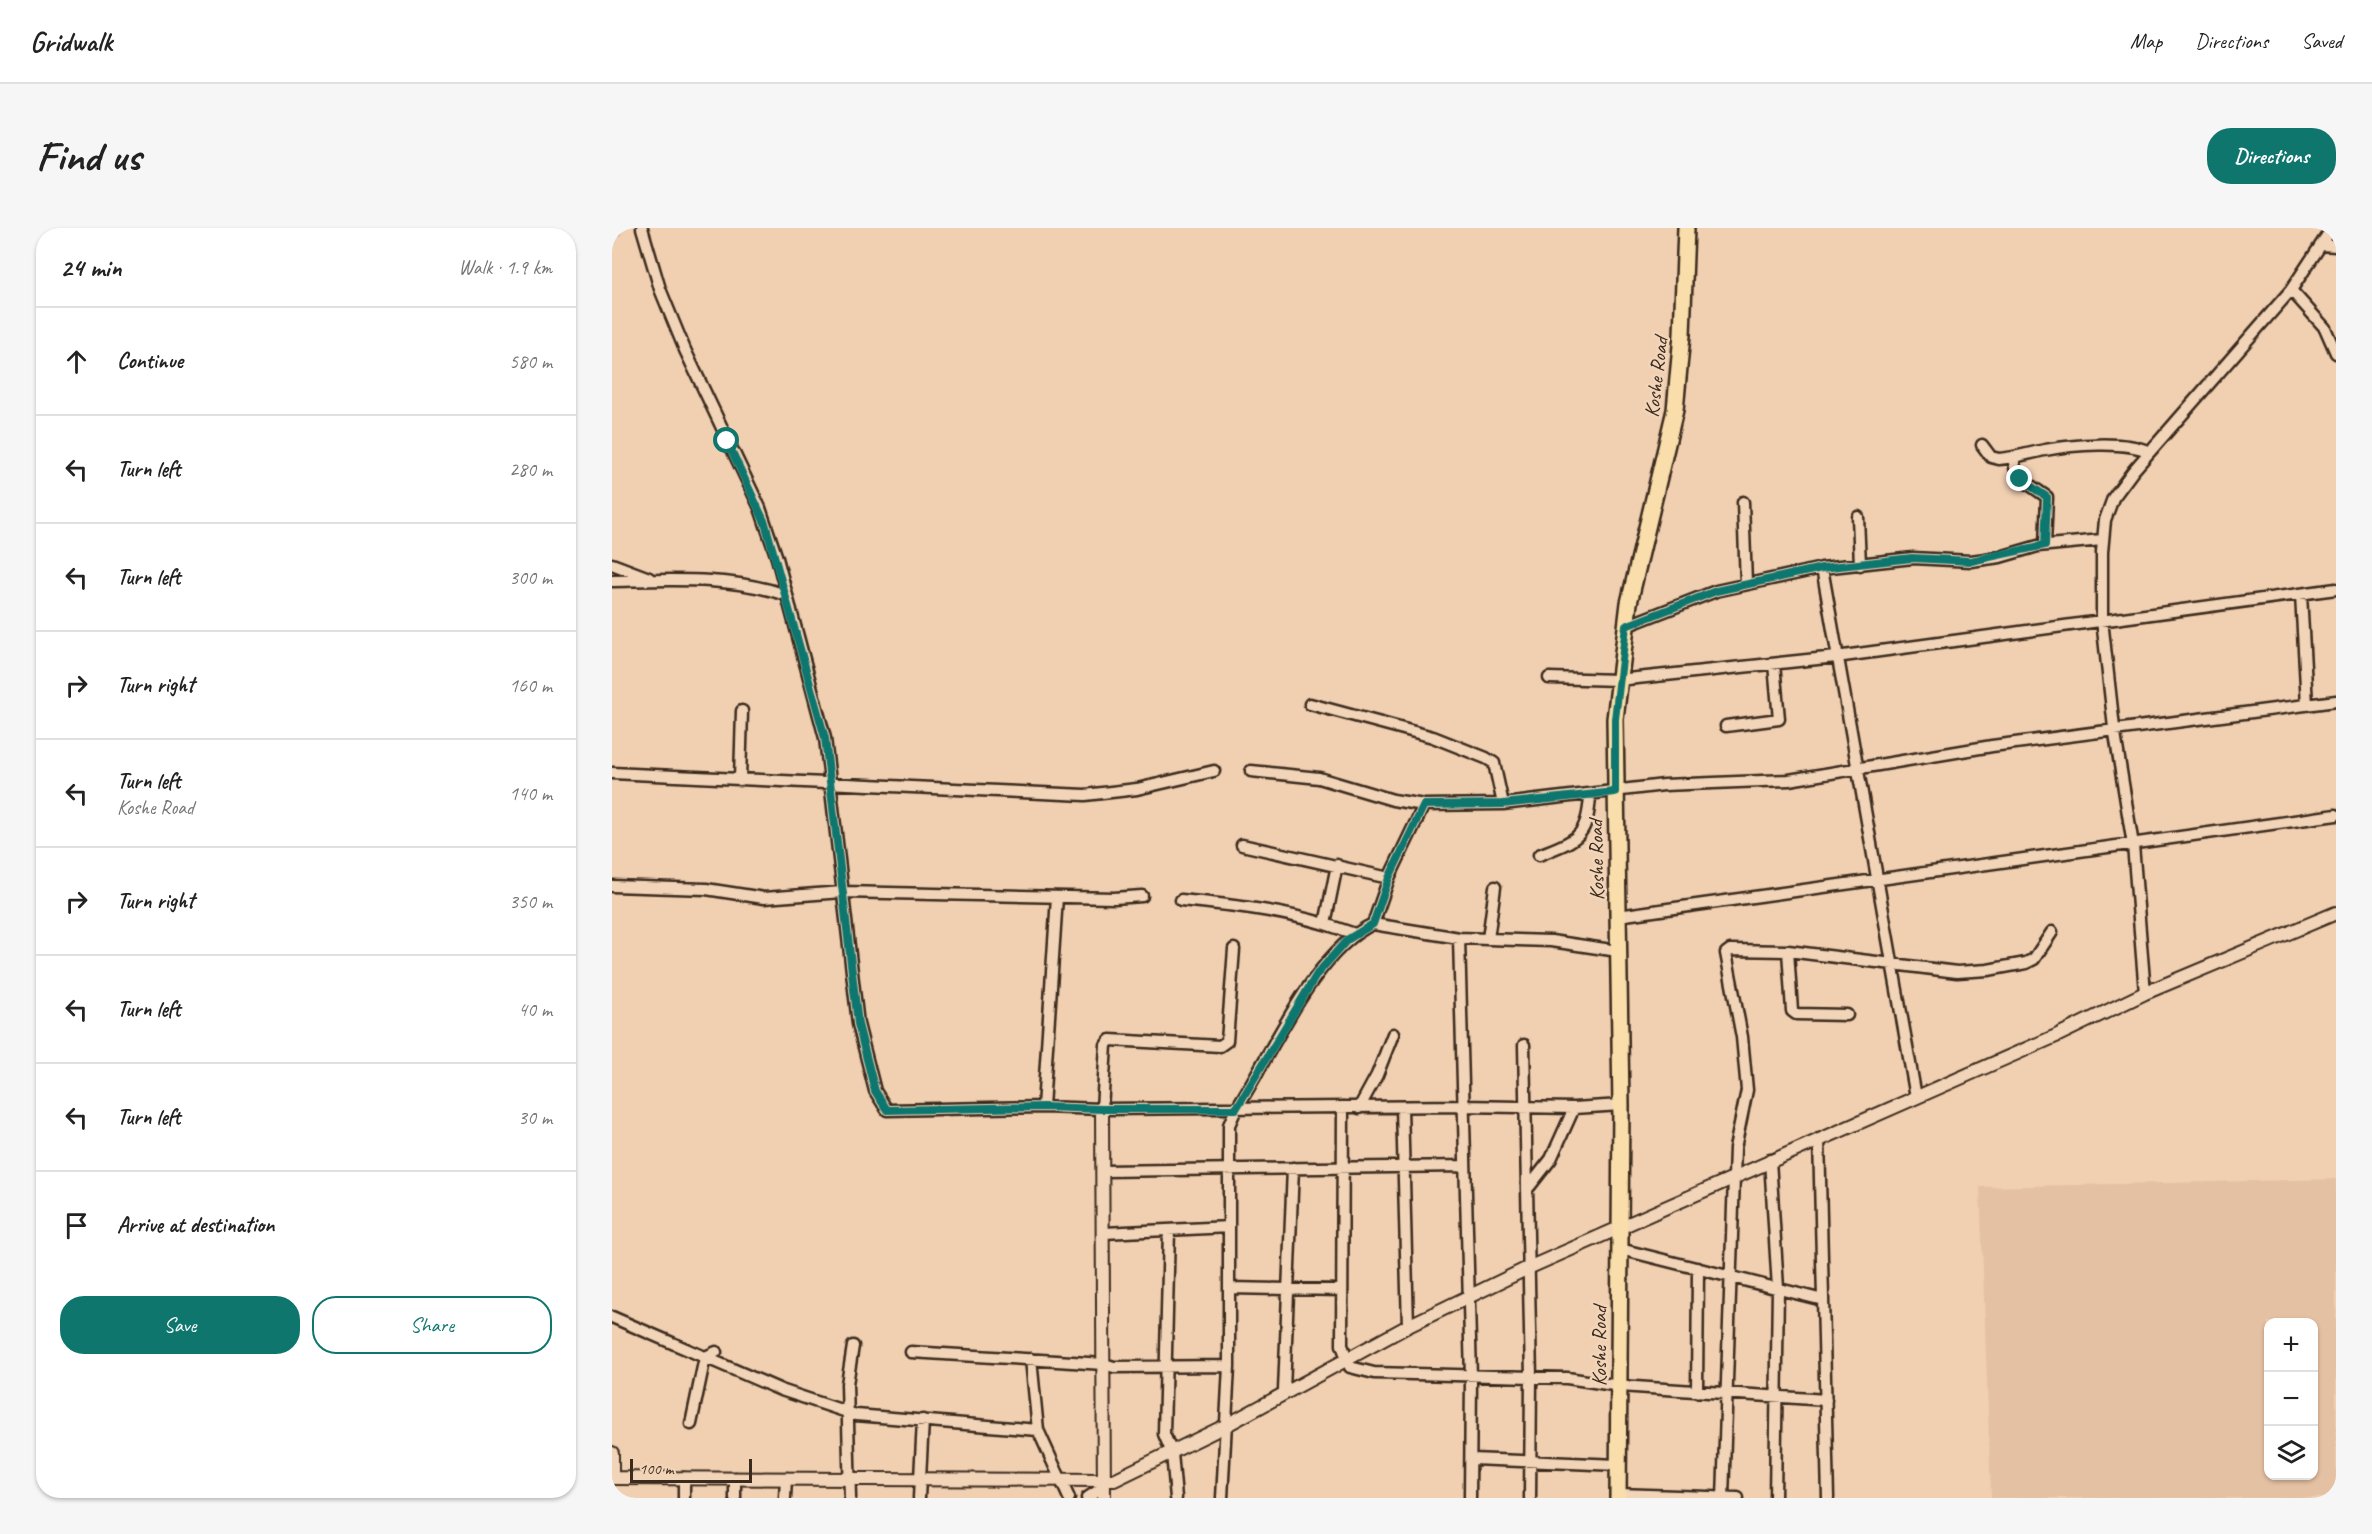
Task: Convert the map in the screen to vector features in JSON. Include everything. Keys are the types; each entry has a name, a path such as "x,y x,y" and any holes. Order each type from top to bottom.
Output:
{"main road":[{"name":"Koshe Road","path":"1618,1496 1621,1105 1615,719 1626,626 1675,410 1682,335 1686,228"}],"street":[{"path":"612,232 615,228"},
{"path":"642,228 660,289 696,377 760,508 786,595 825,738 858,1024 875,1091 887,1110 1043,1107 1236,1109 1526,1106 1574,1108 1621,1105"},
{"path":"2145,993 2133,845 2114,728 2102,620 2102,540 2105,520 2113,498 2149,452 2291,290 2332,228"},
{"path":"2321,245 2336,246"},
{"path":"2291,290 2325,328 2336,353"},
{"path":"1982,445 1995,459 2082,446 2132,446 2149,452"},
{"path":"2013,458 2017,476 2047,497 2045,545"},
{"path":"1743,502 1746,584"},
{"path":"1858,517 1860,565"},
{"path":"1626,626 1716,591 1822,568 1912,558 1971,561 2045,545 2102,540"},
{"path":"612,564 655,580"},
{"path":"1822,568 1916,1097"},
{"path":"612,581 733,583 764,588 786,595"},
{"path":"1549,678 1618,680 1836,657 2336,589"},
{"path":"2301,594 2307,705"},
{"path":"1726,726 1779,719 1774,664"},
{"path":"1251,771 1319,778 1393,800 1424,805 1503,804 1664,785 1789,780 2114,728 2336,701"},
{"path":"1310,704 1432,737 1486,758 1494,763 1503,804"},
{"path":"740,780 742,711"},
{"path":"612,773 830,785 1103,795 1214,771"},
{"path":"1539,855 1566,844 1584,828 1589,819 1590,795"},
{"path":"1373,924 1389,878 1424,805"},
{"path":"1617,916 1878,877 2133,845 2336,814"},
{"path":"1242,845 1389,878"},
{"path":"1325,924 1337,866"},
{"path":"612,886 706,889 764,898 842,892 1057,897 1142,896"},
{"path":"1488,939 1495,887"},
{"path":"1043,1107 1057,897"},
{"path":"1181,900 1291,914 1355,934"},
{"path":"1087,1498 1114,1480 1225,1426 1284,1391 1408,1326 1528,1268 2056,1036 2145,993 2336,913"},
{"path":"1222,1498 1229,1366 1229,1125 1236,1109 1310,984 1329,958 1355,934 1373,924 1459,938 1551,941 1618,951"},
{"path":"1723,1498 1732,1278 1733,1176 1735,1148 1747,1090 1742,1037 1726,953 1730,950 1788,951 1964,972 2026,963 2034,958 2052,932"},
{"path":"1459,938 1467,1297 1471,1377 1470,1498"},
{"path":"1104,1488 1102,1109 1106,1045 1110,1040 1220,1046 1227,1041 1233,949"},
{"path":"1788,951 1792,1011 1796,1014 1847,1015"},
{"path":"1359,1108 1377,1075 1393,1034"},
{"path":"1524,1045 1529,1187 1530,1498"},
{"path":"1343,1107 1342,1345 1345,1359 1350,1367 1374,1373 1567,1378 1620,1386 1826,1400"},
{"path":"1402,1107 1408,1326"},
{"path":"1529,1187 1551,1159 1574,1108"},
{"path":"1819,1139 1828,1498"},
{"path":"1770,1161 1778,1288 1775,1498"},
{"path":"1104,1170 1464,1166"},
{"path":"1284,1391 1293,1168"},
{"path":"1104,1233 1229,1227"},
{"path":"1169,1230 1164,1434 1172,1453 1176,1498"},
{"path":"1620,1249 1823,1300"},
{"path":"1697,1392 1698,1268"},
{"path":"1229,1288 1341,1290"},
{"path":"612,1317 711,1355 781,1390 848,1413 867,1417 968,1423 997,1429 1038,1430"},
{"path":"850,1498 847,1384 853,1346"},
{"path":"911,1352 1104,1364 1114,1367 1229,1366"},
{"path":"691,1424 711,1355"},
{"path":"1030,1359 1038,1430 1069,1498"},
{"path":"919,1498 922,1420"},
{"path":"612,1453 612,1476 1062,1481 1104,1488"},
{"path":"1472,1459 1618,1465"},
{"path":"684,1478 684,1498"},
{"path":"735,1478 735,1498"},
{"path":"785,1498 786,1479"},
{"path":"1618,1496 1738,1498"}],"shaded area":[{"path":"2336,1179 2336,1498 1991,1498 1980,1187"}],"route":[{"path":"727,441 760,508 777,558 825,738 858,1024 875,1091 883,1106 887,1110 895,1111 921,1107 1236,1109 1317,974 1347,940 1373,924 1383,892 1424,805 1503,804 1615,792 1615,719 1626,626 1716,591 1822,568 1912,558 1971,561 2000,557 2045,545 2049,504 2047,497 2020,479"}]}
